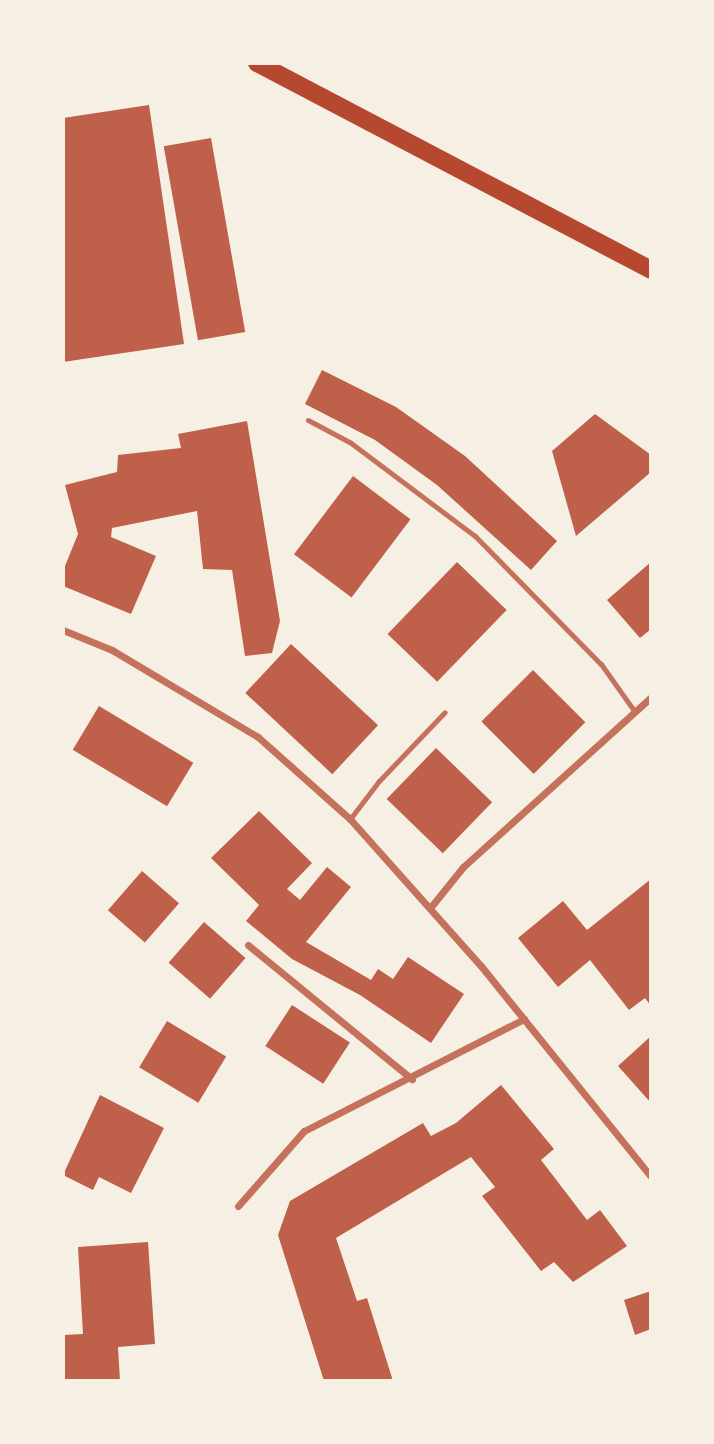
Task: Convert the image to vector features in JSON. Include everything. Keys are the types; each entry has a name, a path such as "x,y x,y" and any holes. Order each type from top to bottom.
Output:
{"main road":[{"path":"257,63 651,270"}],"street":[{"path":"63,630 113,650 258,737 350,819 524,1019 651,1177"},
{"path":"430,908 463,867 651,697"},
{"path":"248,945 412,1079"},
{"path":"239,1206 304,1131 412,1079 524,1019"}],"lane":[{"path":"308,420 351,443 475,536 601,664 635,712"},
{"path":"350,819 379,781 445,712"}],"building":[{"path":"149,105 184,344 63,362 63,118"},
{"path":"211,138 245,332 198,340 164,146"},
{"path":"322,370 396,407 465,456 557,541 531,570 437,485 375,440 305,404"},
{"path":"595,414 651,455 651,472 576,536 552,451"},
{"path":"247,421 280,621 272,653 245,656 232,570 203,569 197,511 112,528 111,537 156,556 131,614 63,586 63,571 78,534 65,485 117,472 118,455 181,448 178,434"},
{"path":"353,476 411,519 352,598 294,554"},
{"path":"457,562 507,610 437,682 388,634"},
{"path":"651,562 651,629 640,638 607,600"},
{"path":"291,644 378,725 332,774 245,693"},
{"path":"533,670 585,722 534,774 481,722"},
{"path":"99,706 193,763 167,806 73,750"},
{"path":"436,748 492,802 443,853 387,799"},
{"path":"259,811 312,863 287,889 300,900 327,867 351,887 306,942 371,980 378,969 393,979 408,957 464,994 431,1043 360,995 292,959 246,921 259,905 211,858"},
{"path":"142,871 179,903 145,942 108,910"},
{"path":"651,879 651,1006 645,998 629,1010 590,960 558,987 518,938 563,901 587,930"},
{"path":"204,922 246,958 210,999 169,963"},
{"path":"292,1005 350,1043 323,1084 265,1046"},
{"path":"167,1021 226,1057 198,1103 139,1067"},
{"path":"651,1036 651,1103 618,1066"},
{"path":"501,1085 554,1149 541,1160 587,1220 600,1210 627,1246 573,1282 554,1262 541,1271 482,1196 495,1187 471,1157 336,1238 357,1301 367,1298 393,1381 324,1381 278,1235 290,1201 423,1123 431,1136 456,1123"},
{"path":"100,1095 164,1128 131,1193 99,1177 93,1190 63,1175"},
{"path":"148,1242 155,1344 118,1347 120,1381 63,1381 63,1335 83,1334 78,1247"},
{"path":"651,1291 651,1329 635,1335 624,1300"}]}
